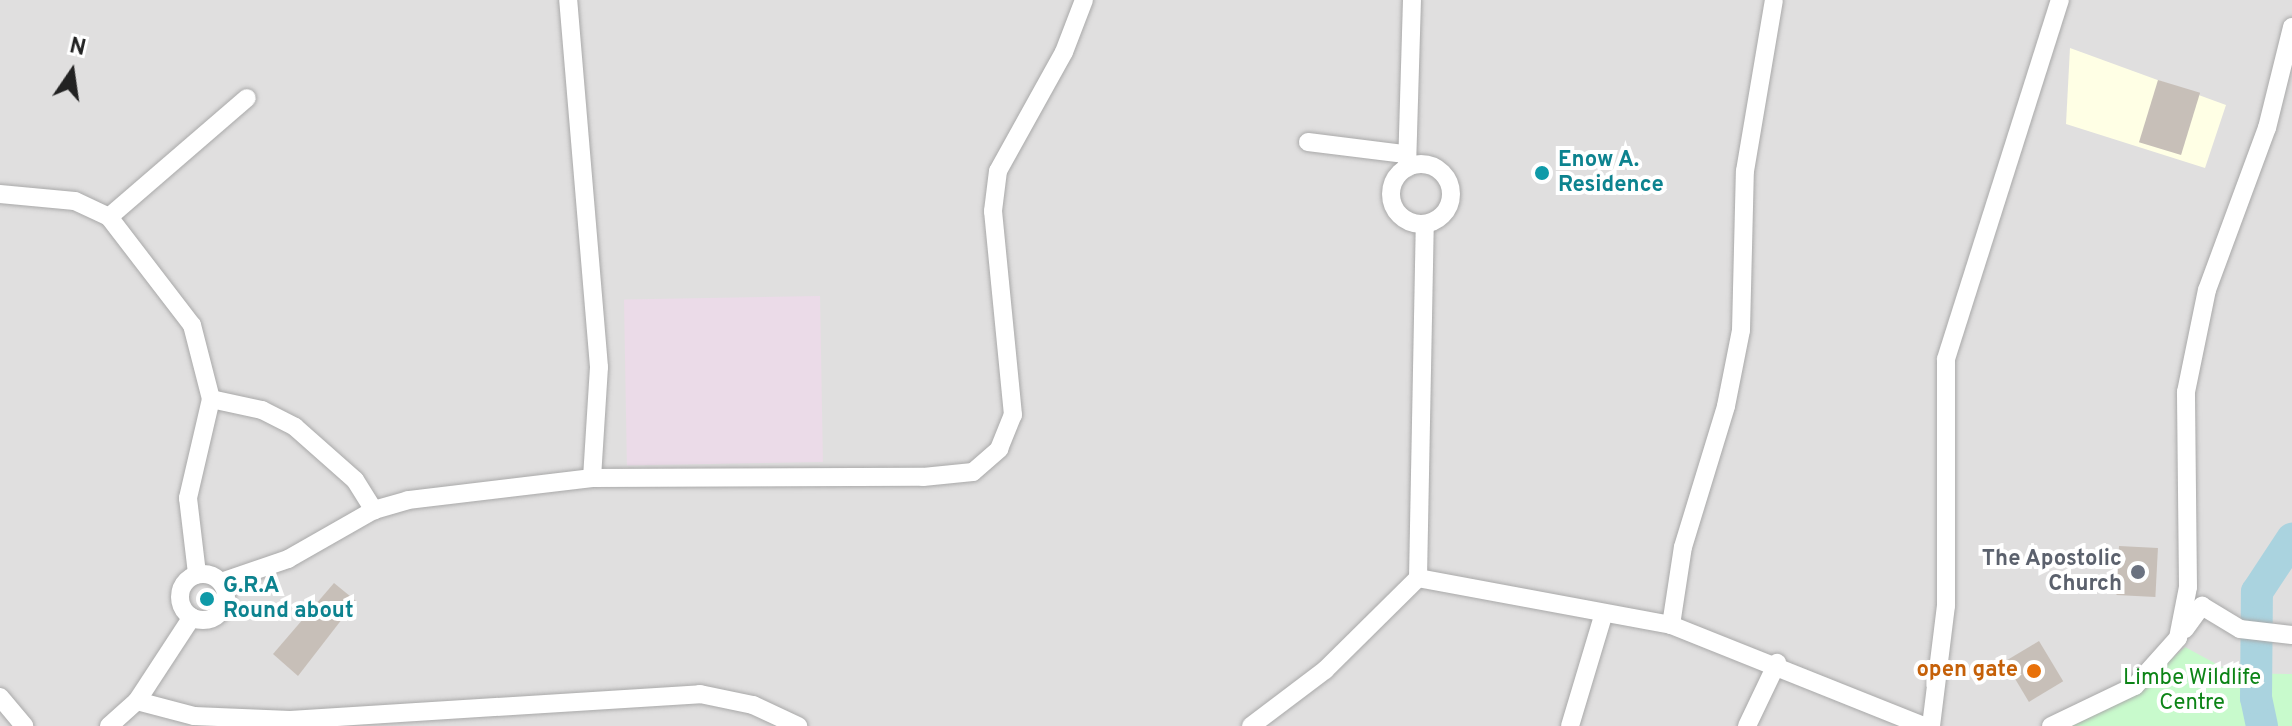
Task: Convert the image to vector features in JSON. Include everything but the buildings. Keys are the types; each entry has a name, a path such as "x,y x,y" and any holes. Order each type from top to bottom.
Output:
{"street":[{"path":"568,0 599,367 592,478"},
{"path":"197,574 221,582 288,559 374,510 435,493 592,478 923,477 973,472 999,449 1013,415 993,211 998,171 1064,52 1084,0"},
{"path":"1412,0 1406,161 1394,181 1391,199 1400,215 1425,224"},
{"path":"1671,625 1683,547 1726,406 1741,330 1745,171 1774,0"},
{"path":"1931,726 1946,606 1946,359 2060,0"},
{"path":"2178,638 2188,587 2186,392 2207,290 2267,128 2292,27"},
{"path":"109,217 247,98"},
{"path":"1308,142 1434,167 1448,181 1447,208 1425,224"},
{"path":"0,194 75,201 109,217 192,325 211,399 188,498 197,574 180,594 192,617"},
{"path":"1251,726 1325,670 1418,578 1425,224"},
{"path":"211,399 262,410 295,427 355,480 374,510"},
{"path":"1418,578 1671,625 1777,663 1923,726"},
{"path":"192,617 218,615 226,599 221,582"},
{"path":"2051,726 2135,686 2202,606 2240,629 2288,634"},
{"path":"1570,726 1604,613"},
{"path":"109,726 137,701 192,617"},
{"path":"1747,726 1777,663"},
{"path":"137,701 194,716 251,720 447,720 700,694 753,705 798,726"},
{"path":"0,697 24,726"}],"shaded area":[{"path":"0,0 2292,0 2292,726 0,726"},
{"path":"2070,48 2226,105 2205,168 2066,124"},
{"path":"820,296 823,462 627,465 624,299"}],"green space":[{"name":"Limbe Wildlife Centre","path":"2185,647 2233,673 2292,674 2292,726 2069,726 2137,690"}],"waterway":[{"path":"2262,726 2256,698 2257,592 2292,539"}],"place":[{"name":"Enow A. Residence","path":"1542,173"},
{"name":"The Apostolic Church","path":"2138,572"},
{"name":"G.R.A Round about","path":"207,599"},
{"name":"open gate","path":"2034,671"}]}
